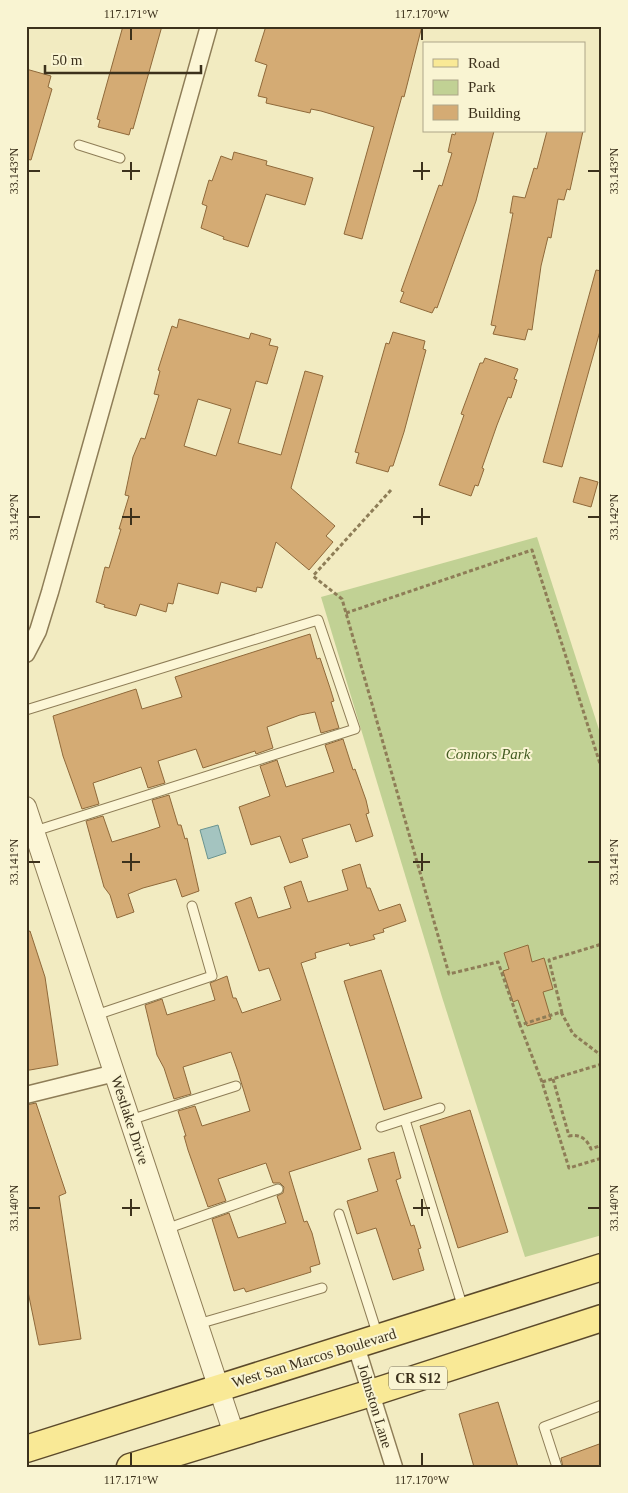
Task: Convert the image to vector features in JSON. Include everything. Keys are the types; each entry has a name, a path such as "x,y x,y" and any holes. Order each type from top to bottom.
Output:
{"main road":[{"name":"West San Marcos Boulevard","path":"26,1449 602,1266"},
{"name":"CR S12","path":"130,1467 371,1393 602,1318"}],"street":[{"path":"26,654 38,631 53,582 209,26"},
{"name":"Westlake Drive","path":"26,807 234,1434"},
{"path":"26,1095 115,1073"},
{"name":"Johnston Lane","path":"367,1342 371,1393 394,1467"}],"lane":[{"path":"79,145 120,158"},
{"path":"26,710 318,620 355,729 35,831"},
{"path":"96,1015 212,976 192,906"},
{"path":"130,1120 236,1086"},
{"path":"381,1127 440,1108"},
{"path":"404,1120 464,1311"},
{"path":"166,1229 278,1189"},
{"path":"339,1214 367,1342"},
{"path":"197,1324 322,1288"},
{"path":"557,1467 544,1427 602,1405"}],"path":[{"path":"391,490 313,576 342,600 449,974 498,962 542,1082 569,1168 602,1158"},
{"path":"346,613 532,550 602,770"},
{"path":"602,944 549,960 562,1014 573,1034 602,1056"},
{"path":"520,1025 561,1012 562,1014"},
{"path":"542,1082 602,1064"},
{"path":"553,1079 569,1136 582,1137 588,1141 592,1148 602,1145"}],"green space":[{"name":"Connors Park","path":"537,537 602,739 602,1235 525,1257 442,997 321,597"}],"water":[{"path":"218,825 226,853 208,859 200,830"}],"building":[{"path":"123,26 162,26 133,129 131,128 129,135 98,127 100,120 97,119"},
{"path":"266,26 422,26 404,97 402,96 362,239 344,234 374,127 321,111 311,109 310,113 266,103 267,98 258,96 267,65 255,61"},
{"path":"26,69 51,76 48,87 52,89 31,160 26,159"},
{"path":"456,132 494,132 476,201 437,308 435,307 432,313 400,302 404,292 401,291 439,185 442,186 452,153 448,152 452,134 455,135"},
{"path":"547,132 583,132 570,190 567,189 564,200 558,199 551,238 548,237 541,266 532,330 528,329 525,340 493,334 496,326 491,325 513,213 510,213 513,196 525,198 534,168 537,169"},
{"path":"234,152 267,161 266,165 313,178 305,205 266,194 248,247 223,239 224,237 201,228 207,206 202,204 209,180 212,181 221,156 232,160"},
{"path":"596,270 602,271 602,324 562,467 543,462"},
{"path":"179,319 249,339 251,333 271,339 269,345 278,347 267,384 256,381 238,443 281,455 305,371 323,376 291,488 335,526 326,536 333,542 309,570 276,542 262,588 257,587 256,592 221,582 218,594 178,583 173,604 168,603 166,612 140,604 136,616 104,607 105,605 96,602 105,567 109,568 121,529 119,529 129,496 125,495 133,457 141,438 145,439 159,395 154,394 160,371 158,370 172,326 177,328","holes":["198,399 231,409 216,456 184,446"]},
{"path":"393,332 425,341 423,349 426,350 404,432 393,466 390,466 388,472 356,463 359,453 355,452 386,343 389,344"},
{"path":"485,358 518,369 514,379 517,380 511,398 508,397 497,425 482,468 484,469 478,486 475,485 471,496 439,485 464,415 461,414 480,363 483,363"},
{"path":"580,477 598,482 591,507 573,502"},
{"path":"310,634 317,659 320,658 330,688 334,701 331,702 339,728 321,733 315,712 300,715 267,727 273,748 256,754 255,751 203,768 196,749 158,761 165,783 148,788 141,767 93,783 99,804 82,809 63,756 53,716 136,689 142,709 182,697 175,677"},
{"path":"343,739 353,770 355,769 366,800 369,813 366,814 373,836 356,842 350,824 302,839 308,857 290,863 280,836 251,845 239,807 270,796 260,766 277,760 286,787 334,772 325,745"},
{"path":"169,795 178,825 181,825 185,839 187,838 199,891 182,897 176,879 143,888 128,894 134,912 117,918 110,895 104,887 86,821 103,816 112,842 145,832 160,827 152,800"},
{"path":"360,864 367,888 370,888 379,911 400,904 406,921 383,929 384,932 373,935 375,939 350,946 349,943 315,953 316,958 301,963 361,1149 289,1172 304,1222 307,1221 312,1233 320,1264 310,1267 311,1272 246,1292 244,1288 234,1291 212,1219 229,1213 238,1238 286,1223 277,1196 283,1193 284,1187 280,1183 273,1183 266,1163 218,1179 226,1201 208,1207 188,1150 184,1136 186,1136 178,1111 195,1106 202,1126 250,1111 238,1072 231,1052 183,1067 191,1094 174,1099 164,1068 157,1055 145,1005 162,999 167,1015 215,1000 210,983 227,976 233,998 236,998 242,1013 281,1000 269,968 259,971 235,903 251,897 258,918 291,908 284,887 301,881 308,902 348,890 342,870"},
{"path":"30,931 45,977 58,1065 26,1070 26,932"},
{"path":"528,945 532,962 544,958 553,989 543,992 551,1019 527,1026 518,1000 513,1002 503,971 509,969 504,953"},
{"path":"381,970 422,1098 384,1110 344,981"},
{"path":"36,1103 66,1193 59,1196 81,1339 39,1345 26,1282 26,1105"},
{"path":"470,1110 508,1232 458,1248 420,1126"},
{"path":"394,1152 401,1178 396,1180 411,1226 414,1225 421,1248 418,1249 424,1270 393,1280 376,1228 357,1234 347,1201 378,1191 368,1159"},
{"path":"498,1402 518,1467 474,1467 459,1414"},
{"path":"602,1443 602,1467 563,1467 561,1458"}]}
